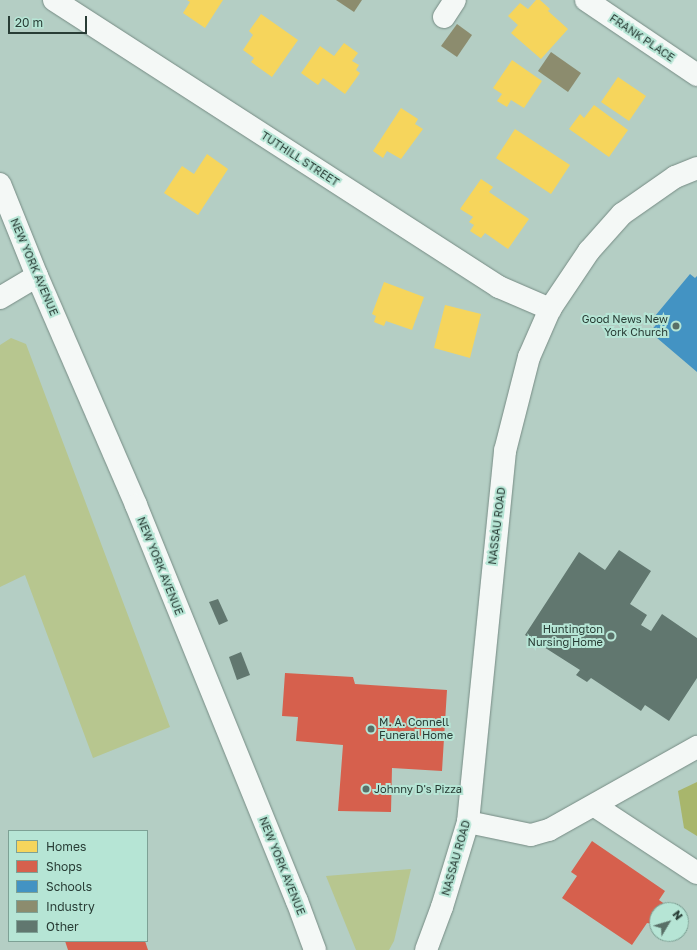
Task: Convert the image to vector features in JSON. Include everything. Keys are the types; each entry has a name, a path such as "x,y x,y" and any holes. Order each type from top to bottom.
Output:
{"main road":[{"name":"TUTHILL STREET","path":"54,0 499,287 550,309"},
{"name":"FRANK PLACE","path":"586,0 697,75"},
{"name":"NASSAU ROAD","path":"426,950 468,822 505,451 529,357 550,309 589,251 622,214 675,177 697,168"},
{"name":"NEW YORK AVENUE","path":"0,184 37,276 136,504 297,901 315,950"},
{"path":"0,298 37,276"},
{"path":"468,822 531,835 549,830 595,806 697,747"},
{"path":"595,806 697,873"}],"green space":[{"path":"11,338 26,344 170,727 93,758 25,575 0,587 0,345"},
{"path":"697,782 697,836 684,828 678,791"},
{"path":"411,869 394,941 389,950 356,950 326,876"}],"building: Homes":[{"path":"187,0 223,0 205,28 183,13 190,2"},
{"path":"536,0 540,0 550,9 548,11 568,29 541,59 511,33 518,25 508,16 520,3 528,9"},
{"path":"261,14 298,40 272,77 251,62 254,58 243,50 253,35 249,31"},
{"path":"344,43 358,53 352,61 359,65 356,70 360,73 345,94 323,78 318,85 301,73 320,46 334,56"},
{"path":"512,60 542,81 524,108 511,100 507,107 497,101 502,94 493,88"},
{"path":"618,77 646,96 629,121 601,102"},
{"path":"594,105 628,130 609,157 569,129 580,114 584,118"},
{"path":"401,108 418,119 415,124 423,129 401,159 387,151 383,158 373,151"},
{"path":"515,129 570,165 551,194 496,158"},
{"path":"207,154 228,169 198,215 164,193 182,166 194,174"},
{"path":"481,179 493,187 489,192 529,219 508,249 485,233 481,238 470,231 474,225 469,222 473,217 460,209"},
{"path":"384,282 424,297 412,330 386,321 384,326 374,322 376,316 372,314"},
{"path":"445,305 481,314 470,358 434,348"}],"building: Shops":[{"name":"M. A. Connell Funeral Home","path":"285,673 353,677 355,684 447,690 442,771 392,768 391,812 338,811 343,745 296,741 298,717 282,716"},
{"path":"592,841 665,891 659,900 662,902 649,902 649,923 647,923 632,945 562,898 577,876 571,872"},
{"path":"65,942 145,942 148,950 68,950"}],"building: Schools":[{"name":"Good News New York Church","path":"690,274 695,278 697,276 697,372 650,332 660,320 655,316"}],"building: Industry":[{"path":"336,0 362,0 354,12"},
{"path":"457,24 472,35 457,57 441,46"},
{"path":"551,52 581,73 568,92 538,71"}],"building: Other":[{"name":"Huntington Nursing Home","path":"619,550 651,571 630,604 647,615 641,625 651,631 662,614 697,638 697,678 669,721 645,705 641,711 591,678 587,682 576,675 580,670 525,635 579,552 605,570"},
{"path":"218,599 228,621 219,625 209,602"},
{"path":"241,652 250,675 237,680 229,657"}],"place":[{"name":"Good News New York Church","path":"676,326"},
{"name":"Huntington Nursing Home","path":"611,636"},
{"name":"M. A. Connell Funeral Home","path":"371,729"},
{"name":"Johnny D's Pizza","path":"366,789"}]}
